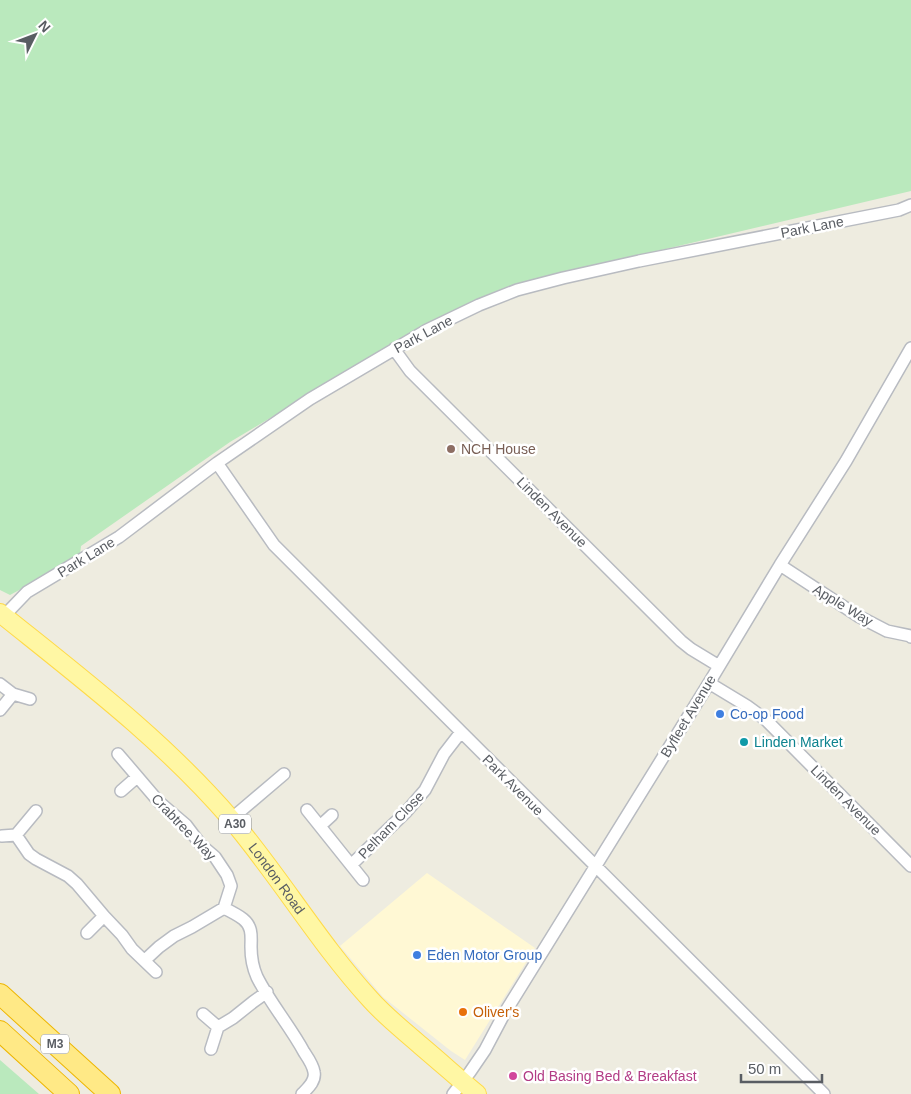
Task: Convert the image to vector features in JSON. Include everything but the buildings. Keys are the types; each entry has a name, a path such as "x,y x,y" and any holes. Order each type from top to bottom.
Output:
{"highway":[{"name":"M3","path":"0,994 110,1094"},
{"name":"M3","path":"0,1031 69,1094"}],"main road":[{"name":"London Road","path":"2,615 131,719 177,762 230,819 253,847 333,955 371,1000 458,1088 477,1094"}],"street":[{"name":"Park Lane","path":"2,615 27,592 119,537 217,463 310,399 427,330 479,305 517,290 563,278 639,261 899,210 911,205"},
{"name":"Byfleet Avenue","path":"458,1088 485,1050 504,1014 780,565 846,462 911,348"},
{"name":"Linden Avenue","path":"394,349 410,371 681,641 719,666"},
{"name":"Park Avenue","path":"217,463 274,545 824,1094"},
{"name":"Apple Way","path":"780,565 858,616 887,631 911,636"},
{"name":"Linden Avenue","path":"709,683 765,719 911,866"},
{"path":"0,684 13,694 30,699"},
{"path":"0,710 13,694"},
{"name":"Pelham Close","path":"351,866 406,812 425,790 444,754 461,732"},
{"name":"Crabtree Way","path":"118,754 159,802 186,825 201,845 215,858 227,875 231,886 224,908"},
{"path":"230,819 284,774"},
{"path":"121,791 137,776"},
{"name":"Pelham Close","path":"307,810 364,880"},
{"path":"2,836 16,835 36,811"},
{"path":"320,826 332,815"},
{"path":"16,835 36,859 68,876 77,884 132,949 156,972"},
{"path":"145,960 174,936 224,908 243,919 250,929 252,936 252,961 257,976 314,1070 315,1077 313,1082 302,1094"},
{"path":"87,933 104,916"},
{"path":"211,1049 218,1027 234,1018 267,992"},
{"path":"204,1014 218,1027"}],"shaded area":[{"path":"427,873 535,948 465,1060 383,997 340,946"}],"green space":[{"path":"0,0 911,0 911,191 581,269 515,287 379,353 230,442 81,546 80,555 10,595 0,590"},
{"path":"0,1060 39,1094 0,1094"}],"place":[{"name":"NCH House","path":"451,449"},
{"name":"Co-op Food","path":"720,714"},
{"name":"Linden Market","path":"744,742"},
{"name":"Eden Motor Group","path":"417,955"},
{"name":"Oliver's","path":"463,1012"},
{"name":"Old Basing Bed & Breakfast","path":"513,1076"}]}
